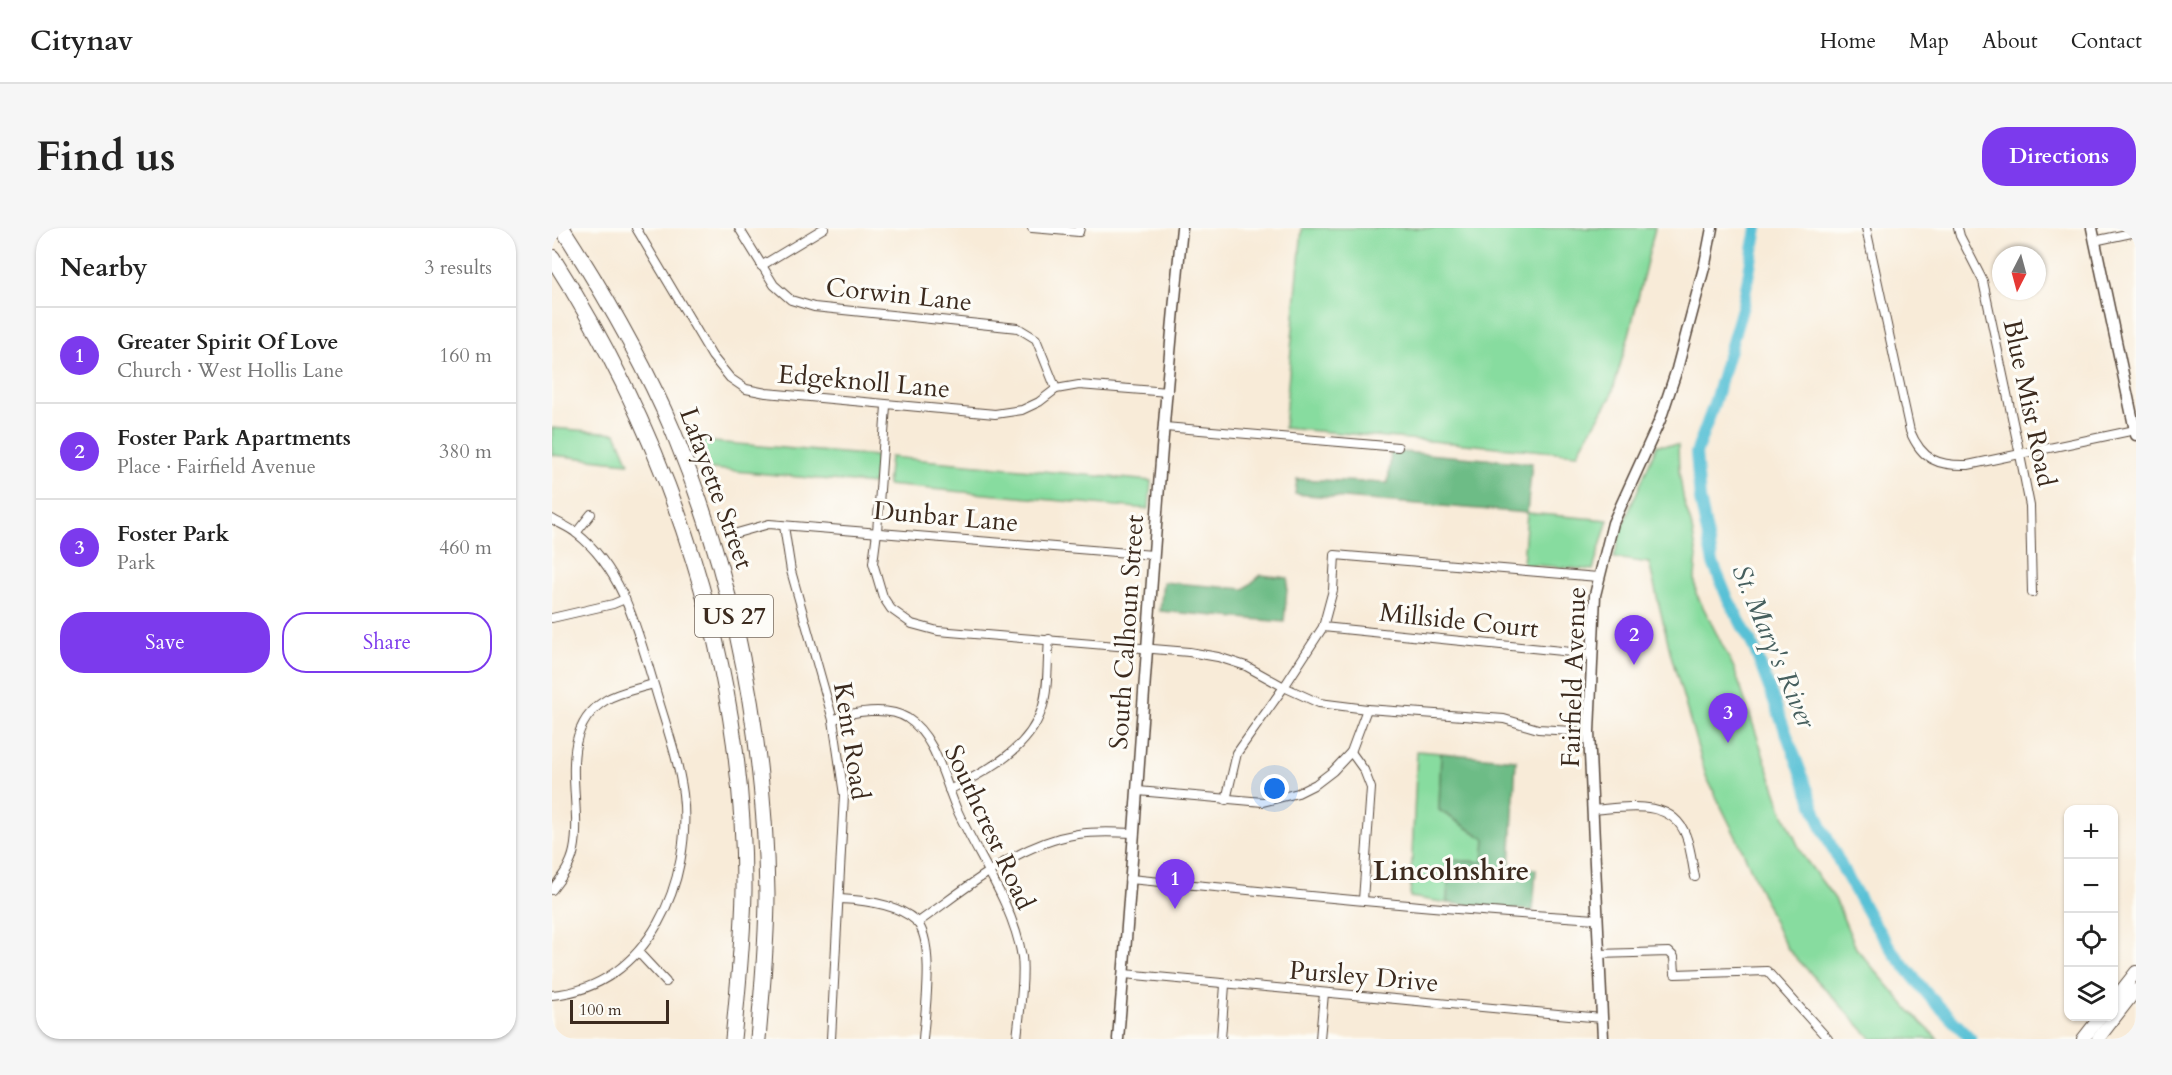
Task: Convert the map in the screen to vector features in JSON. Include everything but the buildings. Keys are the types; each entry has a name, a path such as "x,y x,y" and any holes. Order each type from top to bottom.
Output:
{"highway":[{"name":"Lafayette Street","path":"562,228 601,291 644,369 672,430 704,512 729,591 753,713 764,831 767,894 765,964 758,1039"},
{"name":"Lafayette Street","path":"552,257 575,293 622,380 650,440 681,520 705,598 729,717 742,832 743,903 733,1039"}],"main road":[{"path":"2118,995 2136,972"},
{"path":"2098,1039 2136,990"},
{"path":"2083,1039 2098,1021"}],"street":[{"name":"Edgeknoll Lane","path":"636,228 712,356 730,378 746,389 886,406 995,414 1022,410 1039,402 1056,389 1079,385 1168,392"},
{"name":"Corwin Lane","path":"739,228 774,285 791,300 814,307 1018,327 1036,339 1056,389"},
{"path":"761,266 824,228"},
{"path":"1032,228 1079,230"},
{"name":"South Calhoun Street","path":"1118,1039 1138,791 1153,555 1182,228"},
{"name":"Fairfield Avenue","path":"1603,1039 1589,732 1595,595 1613,522 1660,420 1677,369 1712,228"},
{"path":"1866,228 1910,431 1914,442 1928,457 1945,466 1968,465 2136,432 2092,228"},
{"name":"Blue Mist Road","path":"1959,228 1960,236 1983,281 2020,455 2030,506 2032,593"},
{"path":"2094,241 2136,232"},
{"path":"886,406 873,563 883,597 891,609 902,618 922,628 1189,652 1218,657 1246,666 1319,703 1367,709 1504,719 1538,729 1589,732"},
{"path":"1165,427 1398,447"},
{"path":"576,533 591,514"},
{"path":"552,519 576,533 610,571 633,616 679,774 683,794 684,836 679,868 667,905 654,931 638,952 616,973 602,981 576,992 552,995"},
{"name":"Dunbar Lane","path":"737,533 769,524 1153,555"},
{"name":"Kent Road","path":"784,526 791,571 832,720 844,795 831,1039"},
{"path":"1226,800 1237,753 1323,627 1333,590 1335,555 1598,577"},
{"path":"552,618 613,604 625,599"},
{"name":"Millside Court","path":"1323,627 1592,654"},
{"path":"949,790 985,772 1005,758 1028,735 1042,707 1049,639"},
{"path":"552,890 567,868 574,849 575,751 582,725 594,709 607,699 653,684"},
{"path":"1138,791 1263,802 1298,793 1316,784 1333,771 1351,752 1367,709"},
{"name":"Southcrest Road","path":"832,720 849,713 872,710 905,716 920,728 932,749 958,813 1008,909 1022,958 1017,1039"},
{"path":"1351,752 1364,770 1371,788 1363,900"},
{"path":"1592,810 1648,807 1669,814 1677,820 1686,837 1695,877"},
{"path":"917,923 989,872 1035,846 1064,837 1096,833 1133,833"},
{"path":"1130,879 1476,912 1596,919"},
{"path":"840,899 875,902 903,913 917,923 928,956 923,1039"},
{"path":"638,952 666,982"},
{"path":"1598,954 1669,952 1674,957 1675,974 1767,970 1828,1039"},
{"name":"Pursley Drive","path":"1124,974 1602,1018"},
{"path":"1221,1039 1226,985"},
{"path":"1320,1039 1324,993"},
{"path":"1814,1039 1819,1029"}],"green space":[{"path":"1302,228 1655,228 1611,397 1577,454 1284,428"},
{"path":"552,428 616,433 629,463 552,455"},
{"path":"689,440 876,456 873,484 703,468"},
{"path":"1657,445 1678,445 1684,502 1691,523 1697,556 1696,593 1734,668 1782,810 1803,856 1835,899 1856,948 1910,1011 1938,1039 1872,1039 1788,949 1778,931 1742,849 1706,776 1671,655 1649,563 1614,558 1623,525"},
{"path":"1391,451 1532,463 1527,513 1295,494 1297,479 1388,483"},
{"path":"890,457 1151,481 1149,509 887,485"},
{"path":"1527,513 1608,520 1593,570 1523,564"},
{"path":"1261,575 1288,578 1284,622 1160,611 1163,582 1244,589"},
{"path":"1417,751 1441,753 1439,810 1485,839 1484,862 1449,860 1447,903 1410,897"},
{"path":"1441,753 1516,760 1510,867 1536,869 1533,911 1447,903 1449,860 1483,862 1485,839 1439,810"}],"waterway":[{"name":"St. Mary's River","path":"1757,228 1743,305 1713,407 1696,453 1700,499 1713,563 1727,597 1754,648 1822,828 1845,873 1894,953 1928,995 1971,1039"}],"place":[{"name":"Foster Park Apartments","path":"1634,665"},
{"name":"Foster Park","path":"1728,743"},
{"name":"Greater Spirit Of Love","path":"1175,909"}],"district":[{"name":"Lincolnshire","path":"1451,871"}]}
